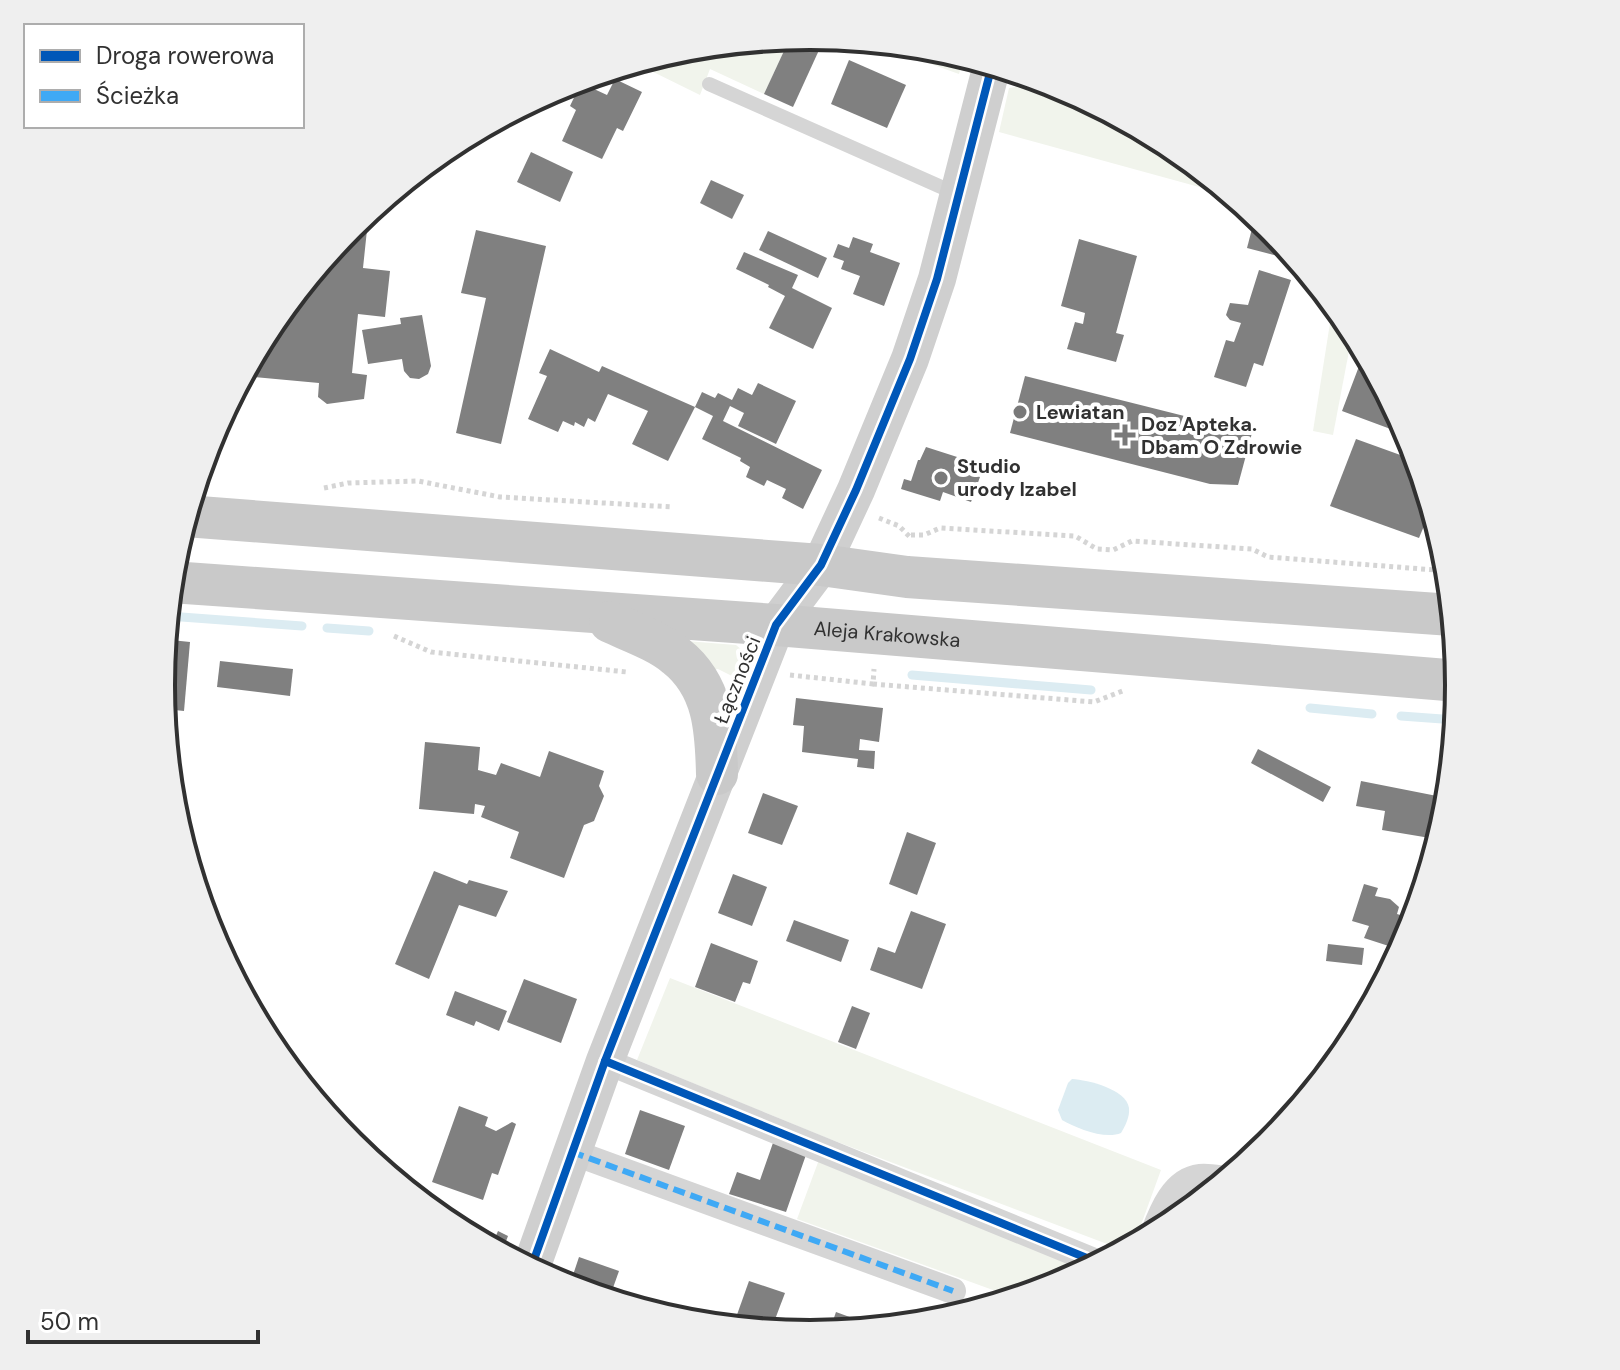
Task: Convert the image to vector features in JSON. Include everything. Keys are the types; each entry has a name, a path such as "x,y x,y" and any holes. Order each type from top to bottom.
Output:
{"main road":[{"path":"198,517 821,565 907,577 1441,614"},
{"name":"Aleja Krakowska","path":"183,583 776,625 1445,680"},
{"path":"595,614 676,656 696,676 711,705 716,723 717,774"}],"street":[{"name":"Łączności","path":"535,1258 605,1061 776,625 821,565 910,359 937,279 989,77"},
{"path":"605,1061 1085,1257"},
{"path":"572,1152 953,1291"},
{"path":"1160,1215 1174,1192 1198,1177 1210,1178"}],"lane":[{"path":"709,84 960,195"}],"path":[{"path":"319,490 348,483 418,481 500,497 673,507"},
{"path":"876,516 911,535 924,535 940,528 1075,536 1097,549 1113,550 1132,541 1252,549 1268,557 1435,570"},
{"path":"910,544 911,535"},
{"path":"391,634 431,652 626,671 641,678"},
{"path":"873,684 875,659"},
{"path":"785,675 1094,702 1131,688"}],"shaded area":[{"path":"784,51 764,94 710,69 700,95 651,71 727,55"},
{"path":"917,59 961,69 959,74"},
{"path":"1020,86 1091,115 1163,157 1206,189 999,132 1009,88"},
{"path":"1330,321 1349,350 1333,435 1313,431"},
{"path":"686,641 736,645 743,651 738,679 718,669 707,671"},
{"path":"670,978 1161,1170 1140,1227 1109,1245 827,1138 637,1060"},
{"path":"1072,1079 1105,1087 1126,1101 1129,1115 1121,1133 1099,1134 1062,1120 1058,1110"},
{"path":"820,1157 1075,1262 996,1291 797,1219"}],"building":[{"path":"819,50 793,107 764,94 784,51"},
{"path":"849,60 906,85 887,128 831,104"},
{"path":"618,80 642,92 623,131 617,128 602,159 562,141 576,110 570,106 575,95 593,89 607,95 614,82"},
{"path":"531,152 573,172 560,202 517,182"},
{"path":"711,180 744,195 732,219 700,203"},
{"path":"1252,229 1278,256 1247,248"},
{"path":"367,230 363,268 390,271 385,317 358,314 352,373 367,375 364,399 327,404 318,397 319,383 255,377 306,298"},
{"path":"476,230 546,246 501,444 456,433 486,298 461,293"},
{"path":"768,231 827,258 818,278 759,250"},
{"path":"853,237 873,244 870,252 900,263 884,306 853,294 860,276 841,269 844,261 833,257 838,244 849,248"},
{"path":"1079,239 1137,256 1116,333 1124,335 1116,362 1067,349 1075,322 1083,324 1085,313 1061,306"},
{"path":"744,252 798,275 792,288 832,308 813,349 769,328 785,296 736,269"},
{"path":"1259,270 1291,280 1263,366 1254,363 1246,387 1214,377 1226,340 1234,342 1241,323 1230,320 1226,315 1230,303 1248,305"},
{"path":"422,315 431,366 428,374 419,379 410,378 404,371 402,359 368,364 362,330 401,324 400,318"},
{"path":"550,349 599,372 602,366 695,407 668,461 632,444 648,411 608,394 595,422 588,418 584,427 563,421 558,432 528,419 547,376 539,373"},
{"path":"1359,366 1391,429 1342,411"},
{"path":"1025,376 1252,433 1238,485 1210,484 1010,433"},
{"path":"758,383 796,401 776,444 738,426 744,413 730,406 723,421 822,470 803,509 782,498 786,489 767,480 764,486 746,477 750,467 740,461 741,458 702,439 713,416 695,407 702,392 715,398 718,393 732,400 738,388 752,395"},
{"path":"1356,439 1402,456 1424,526 1419,538 1330,506"},
{"path":"926,447 979,464 976,475 980,477 971,502 943,492 940,501 901,489 904,479 911,481"},
{"path":"176,641 190,642 184,711 176,710"},
{"path":"220,661 293,669 290,696 217,687"},
{"path":"796,698 883,708 879,742 860,739 859,750 875,751 874,769 857,767 858,759 802,752 804,726 793,725"},
{"path":"425,742 480,747 478,770 496,775 501,763 540,777 549,751 604,771 599,786 604,796 594,821 584,825 564,878 510,858 519,832 481,817 485,806 475,804 474,814 419,809"},
{"path":"1258,749 1331,787 1323,802 1251,763"},
{"path":"1361,781 1435,796 1426,837 1382,830 1385,811 1356,806"},
{"path":"763,793 798,806 782,845 748,833"},
{"path":"907,832 936,843 917,895 889,884"},
{"path":"434,871 467,884 469,880 508,891 496,917 459,905 429,979 395,964"},
{"path":"733,874 767,887 752,926 718,913"},
{"path":"1364,884 1378,888 1375,896 1390,899 1399,907 1397,914 1402,915 1389,946 1364,938 1369,926 1352,921"},
{"path":"911,911 946,924 922,989 870,970 878,947 895,953"},
{"path":"794,920 849,940 841,962 786,941"},
{"path":"711,943 758,961 750,984 743,982 735,1002 695,987"},
{"path":"1328,944 1364,948 1362,965 1326,961"},
{"path":"524,979 577,999 561,1043 507,1022"},
{"path":"455,991 507,1011 499,1031 476,1021 474,1026 446,1015"},
{"path":"852,1006 870,1013 856,1049 838,1042"},
{"path":"459,1106 488,1117 485,1126 496,1131 512,1122 516,1124 498,1175 492,1173 483,1200 432,1182"},
{"path":"640,1110 685,1126 669,1170 625,1154"},
{"path":"774,1140 807,1152 786,1212 729,1194 737,1172 760,1180"},
{"path":"498,1231 508,1236 506,1242 495,1237"},
{"path":"579,1257 619,1271 613,1288 573,1274"},
{"path":"749,1281 785,1293 775,1319 737,1316"},
{"path":"836,1312 854,1319 852,1319 833,1319"}],"waterway":[{"path":"179,617 302,626"},
{"path":"327,628 369,631"},
{"path":"912,675 1091,690"},
{"path":"1310,708 1372,714"},
{"path":"1401,716 1444,719"}],"marked path":[{"path":"572,1152 953,1291"}],"cycle path":[{"path":"535,1258 605,1061 776,625 821,565 910,359 937,279 989,77"},
{"path":"605,1061 1085,1257"}],"place":[{"name":"Lewiatan","path":"1020,412"},
{"name":"Doz Apteka. Dbam O Zdrowie","path":"1125,435"},
{"name":"Studio urody Izabel","path":"941,478"}]}
